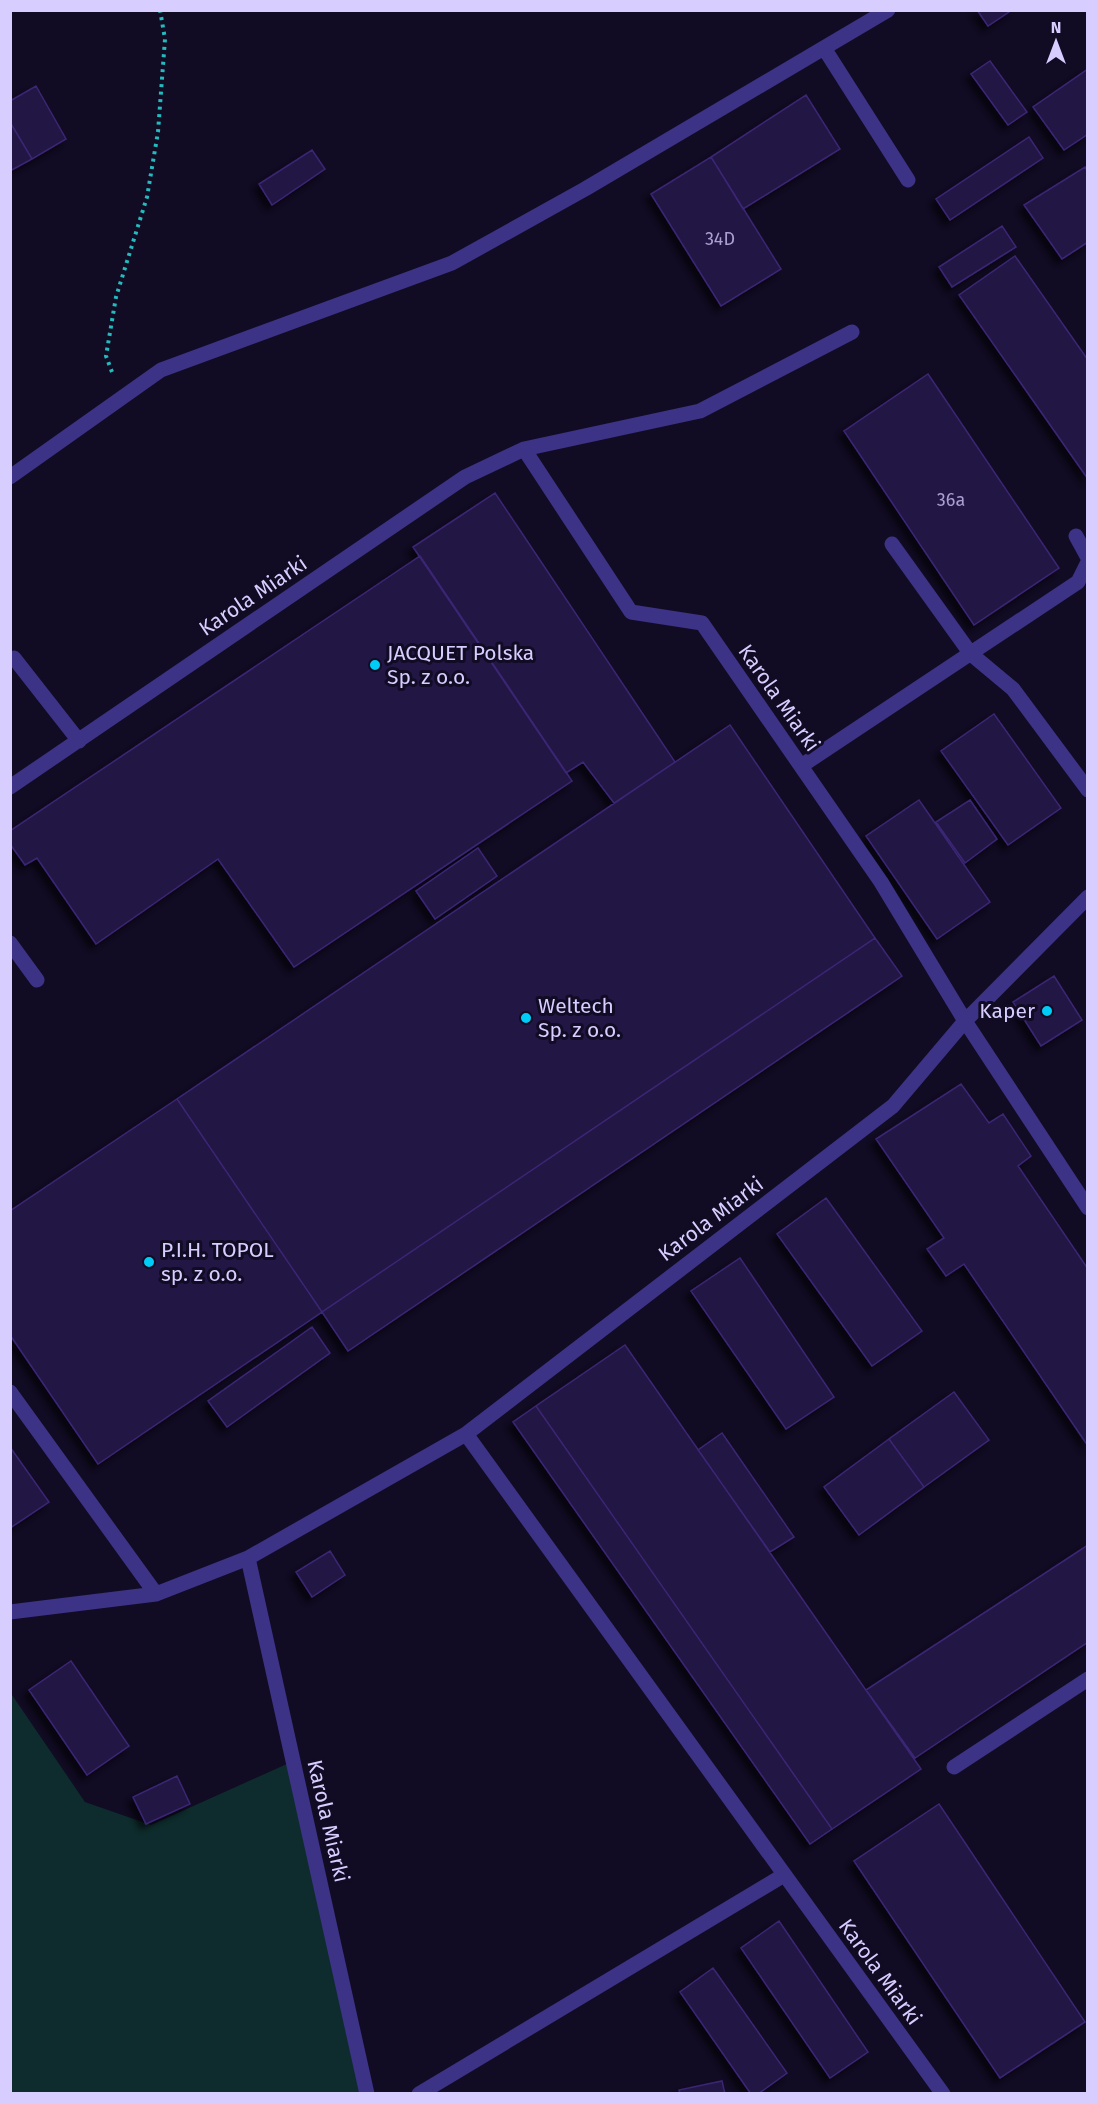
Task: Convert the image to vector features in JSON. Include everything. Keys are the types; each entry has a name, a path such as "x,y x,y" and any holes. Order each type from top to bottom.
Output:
{"lane":[{"path":"10,477 161,370 452,263 585,189 888,10"},
{"path":"824,48 908,180"},
{"name":"Karola Miarki","path":"10,787 465,477 524,449 700,411 852,332"},
{"name":"Karola Miarki","path":"524,449 631,612 702,623 881,882 965,1021 1088,1208"},
{"path":"801,766 1078,582 1088,560 1076,536"},
{"path":"892,544 971,654 1013,689 1088,790"},
{"path":"14,658 79,741"},
{"name":"Karola Miarki","path":"10,1612 156,1594 248,1558 466,1434 893,1106 965,1021 1088,897"},
{"path":"10,943 37,980"},
{"path":"10,1392 156,1594"},
{"name":"Karola Miarki","path":"466,1434 943,2094"},
{"name":"Karola Miarki","path":"248,1558 367,2094"},
{"path":"954,1767 1088,1679"},
{"path":"419,2094 784,1875"}],"path":[{"path":"120,399 106,356 116,297 147,197 158,132 165,39 160,10"}],"green space":[{"path":"10,1692 85,1802 151,1825 289,1763 360,2093 11,2093"}],"building":[{"path":"977,10 1012,10 988,26"},
{"path":"990,61 1027,112 1008,125 971,74"},
{"path":"1088,69 1088,134 1064,150 1033,107"},
{"path":"36,86 66,139 32,159 10,122 10,101"},
{"path":"806,95 840,149 743,209 711,157"},
{"path":"10,122 32,159 10,171"},
{"path":"1029,137 1043,158 950,220 936,199"},
{"path":"312,150 325,169 272,205 259,184"},
{"path":"711,157 781,269 721,306 651,194"},
{"path":"1085,167 1088,172 1088,242 1062,259 1024,205"},
{"path":"1002,226 1016,247 952,287 939,267"},
{"path":"1015,256 1088,360 1088,479 959,295"},
{"path":"928,374 1059,568 974,625 844,431"},
{"path":"495,493 675,762 614,803 583,762 566,773 413,547"},
{"name":"JACQUET Polska Sp. z o.o.","path":"420,556 572,781 294,967 218,859 96,944 37,858 25,865 10,844 10,831"},
{"path":"994,714 1061,808 1008,845 941,751"},
{"name":"Weltech Sp. z o.o.","path":"730,725 875,938 322,1312 177,1099"},
{"path":"919,800 990,902 937,939 866,836"},
{"path":"970,800 997,839 965,863 936,822"},
{"path":"478,848 497,876 435,919 416,891"},
{"path":"875,938 902,976 348,1351 322,1312"},
{"name":"Kaper","path":"1054,976 1082,1020 1041,1046 1013,1002"},
{"path":"961,1084 989,1123 1003,1114 1031,1156 1018,1166 1088,1269 1088,1446 964,1264 946,1276 927,1249 944,1238 876,1139"},
{"name":"P.I.H. TOPOL sp. z o.o.","path":"177,1099 322,1312 98,1464 10,1335 10,1211"},
{"path":"826,1198 922,1331 872,1366 777,1234"},
{"path":"740,1258 834,1397 786,1429 691,1291"},
{"path":"312,1327 330,1353 227,1427 208,1401"},
{"path":"625,1345 921,1769 832,1829 536,1406"},
{"path":"954,1392 989,1440 924,1487 889,1439"},
{"path":"536,1406 832,1829 810,1844 513,1422"},
{"path":"722,1433 794,1537 770,1552 698,1450"},
{"path":"889,1439 924,1487 859,1535 824,1487"},
{"path":"10,1447 49,1502 10,1528"},
{"path":"1088,1545 1088,1642 915,1758 866,1690"},
{"path":"330,1551 345,1575 312,1597 296,1572"},
{"path":"71,1661 129,1746 87,1775 29,1690"},
{"path":"177,1776 190,1804 146,1824 133,1797"},
{"path":"939,1804 1085,2022 1000,2078 854,1861"},
{"path":"779,1921 868,2052 830,2078 741,1948"},
{"path":"713,1968 787,2073 758,2094 751,2094 680,1992"},
{"path":"722,2081 725,2094 680,2094 679,2090"}],"place":[{"name":"JACQUET Polska Sp. z o.o.","path":"375,665"},
{"name":"Kaper","path":"1047,1011"},
{"name":"Weltech Sp. z o.o.","path":"526,1018"},
{"name":"P.I.H. TOPOL sp. z o.o.","path":"149,1262"}]}
